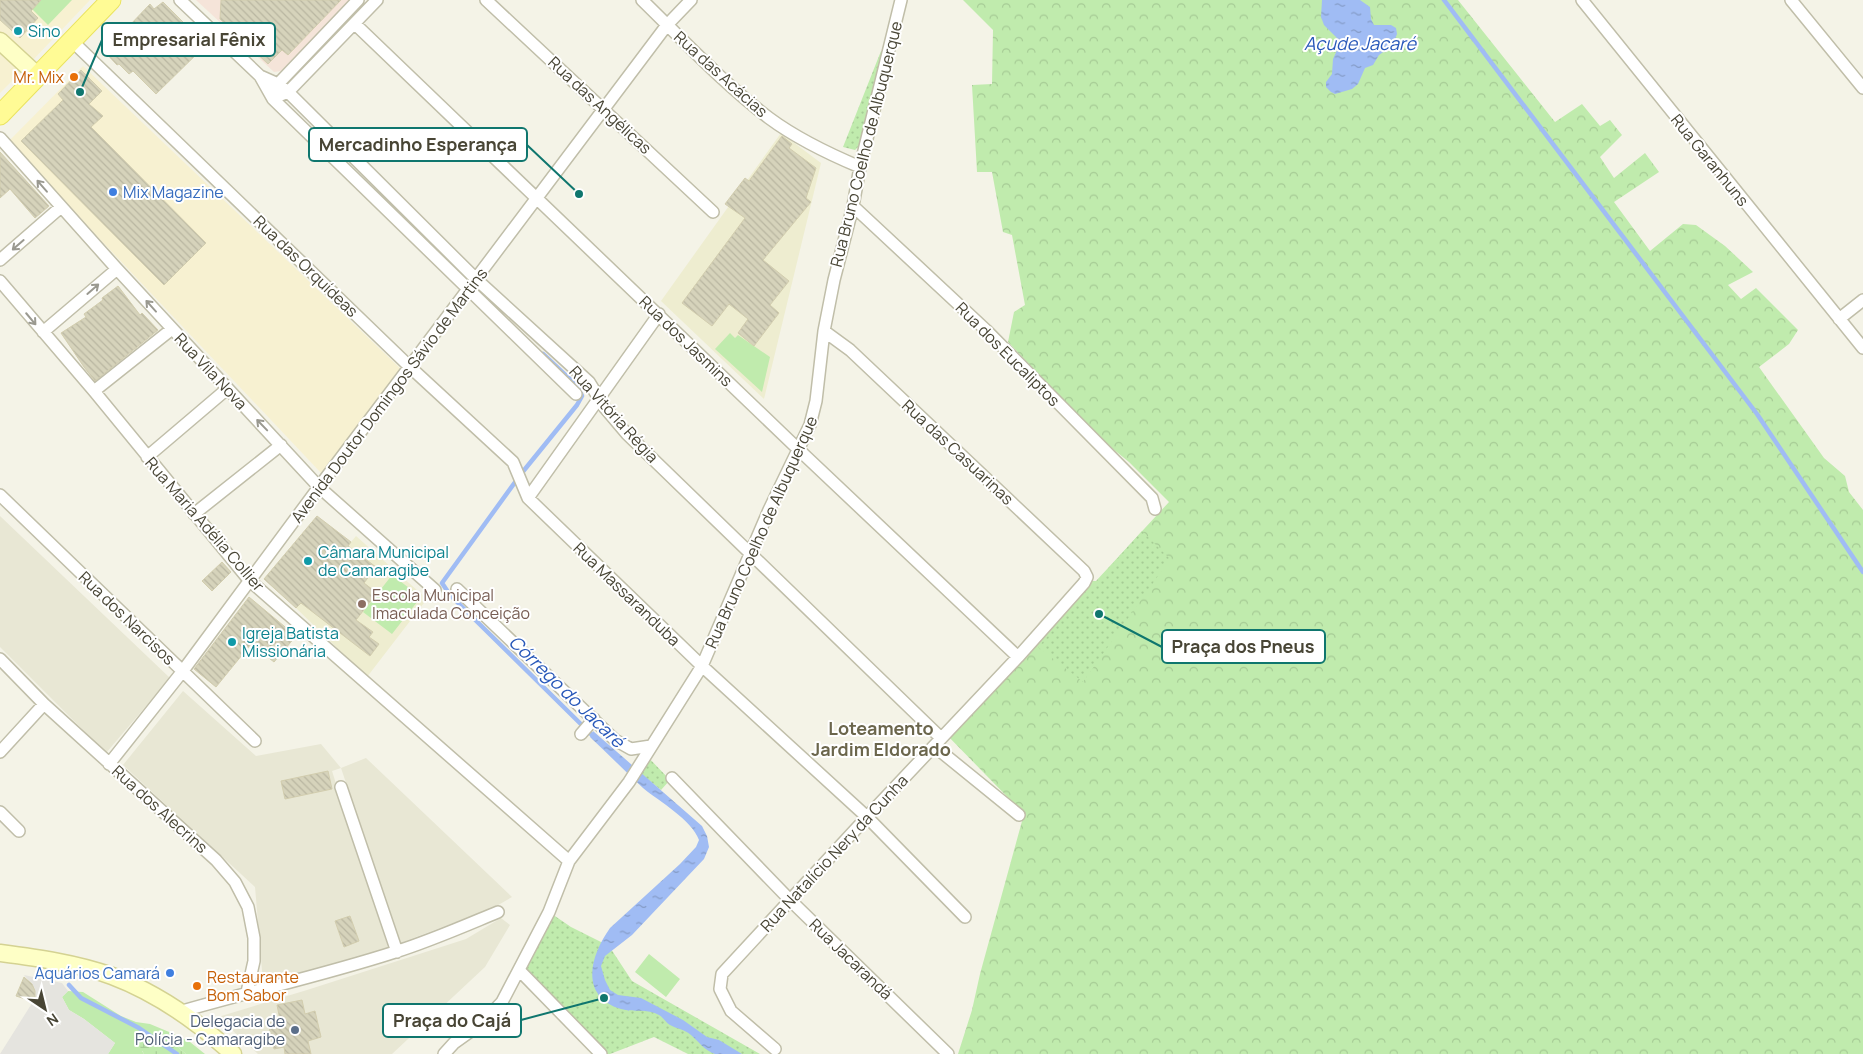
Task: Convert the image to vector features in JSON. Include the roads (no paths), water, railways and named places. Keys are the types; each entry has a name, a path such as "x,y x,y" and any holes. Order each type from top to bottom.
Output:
{"main road":[{"path":"0,115 111,0"}],"street":[{"name":"Rua Vitória Régia","path":"180,0 260,76 273,99 576,394"},
{"path":"273,99 278,84 358,0"},
{"path":"273,99 288,92 377,0"},
{"name":"Rua das Angélicas","path":"486,0 605,109 713,212"},
{"name":"Rua das Acácias","path":"642,0 747,100 770,119 830,154 860,167"},
{"name":"Avenida Doutor Domingos Sávio de Martins","path":"109,764 182,672 249,580 667,25 690,0"},
{"name":"Rua Bruno Coelho de Albuquerque","path":"444,1054 454,1043 482,1023 502,1002 520,971 549,912 569,861 629,782 702,666 750,554 810,425 816,401 824,331 834,280 901,0"},
{"name":"Rua Garanhuns","path":"1582,0 1863,348"},
{"path":"1792,0 1863,88"},
{"name":"Rua dos Jasmins","path":"355,24 1018,657"},
{"path":"0,41 38,76"},
{"name":"Rua das Orquídeas","path":"72,41 410,367 513,462 526,496"},
{"name":"Rua Vitória Régia","path":"260,76 278,84 288,92 476,279 589,382 600,396 605,408 627,434 938,742 1019,815"},
{"name":"Rua Vila Nova","path":"0,138 117,269 319,487 435,590"},
{"name":"Rua dos Eucaliptos","path":"853,206 992,337 1152,498 1155,509"},
{"path":"0,260 62,207"},
{"path":"43,332 117,269"},
{"name":"Rua Maria Adélia Collier","path":"0,281 94,391 249,580 569,861"},
{"path":"1839,319 1863,300"},
{"path":"526,496 659,314"},
{"path":"94,391 172,329"},
{"name":"Rua das Casuarinas","path":"824,331 850,350 1084,571 1087,577"},
{"path":"147,457 227,388"},
{"path":"194,514 281,445"},
{"name":"Rua dos Narcisos","path":"0,495 255,741"},
{"name":"Rua Massaranduba","path":"526,496 702,666 866,817 965,917"},
{"name":"Rua Natalício Nery da Cunha","path":"775,1049 731,1010 720,989 722,974 866,817 1018,657 1084,583 1087,577"},
{"path":"457,590 593,720 622,745 630,748 649,749"},
{"name":"Rua dos Alecrins","path":"0,659 44,704 216,860 235,882 248,908 254,938 254,961 248,992"},
{"path":"0,752 44,704"},
{"path":"581,733 593,720"},
{"name":"Rua Jacarandá","path":"672,778 790,900 948,1054"},
{"path":"341,787 397,952"},
{"path":"0,812 19,830"},
{"path":"179,1012 248,992 324,974 397,952 498,912"},
{"path":"0,953 49,959 113,977 156,998 195,1022 233,1054"},
{"path":"520,971 601,1054"}],"water":[{"name":"Açude Jacaré","path":"1322,0 1360,0 1370,7 1371,19 1374,25 1391,25 1396,28 1397,34 1373,65 1365,68 1358,84 1352,89 1335,94 1326,87 1326,82 1332,74 1333,59 1338,48 1337,38 1324,25 1321,17"},
{"name":"Córrego do Jacaré","path":"593,731 702,826 707,836 709,847 704,859 632,935 605,956 601,966 605,980 610,990 618,995 641,998 683,1020 707,1037 719,1040 742,1054 711,1053 688,1033 670,1025 655,1013 621,1009 608,1003 599,995 594,985 592,974 597,951 610,928 680,864 696,847 699,840 695,832 682,818 643,788 590,737"}],"waterway":[{"path":"1444,0 1757,414 1863,572"},
{"name":"Córrego do Jacaré","path":"543,354 578,387 582,396 577,405 521,474 442,583 450,595 595,738"},
{"path":"69,985 81,998 139,1028 177,1054"}],"place":[{"name":"Sino","path":"18,31"},
{"name":"Mr. Mix","path":"74,77"},
{"name":"Empresarial Fênix","path":"80,92"},
{"name":"Mix Magazine","path":"113,192"},
{"name":"Mercadinho Esperança","path":"579,194"},
{"name":"Câmara Municipal de Camaragibe","path":"308,561"},
{"name":"Escola Municipal Imaculada Conceição","path":"362,604"},
{"name":"Praça dos Pneus","path":"1099,614"},
{"name":"Igreja Batista Missionária","path":"232,642"},
{"name":"Aquários Camará","path":"170,973"},
{"name":"Restaurante Bom Sabor","path":"197,986"},
{"name":"Praça do Cajá","path":"604,998"},
{"name":"Delegacia de Polícia - Camaragibe","path":"295,1030"}],"district":[{"name":"Loteamento Jardim Eldorado","path":"881,738"}]}
